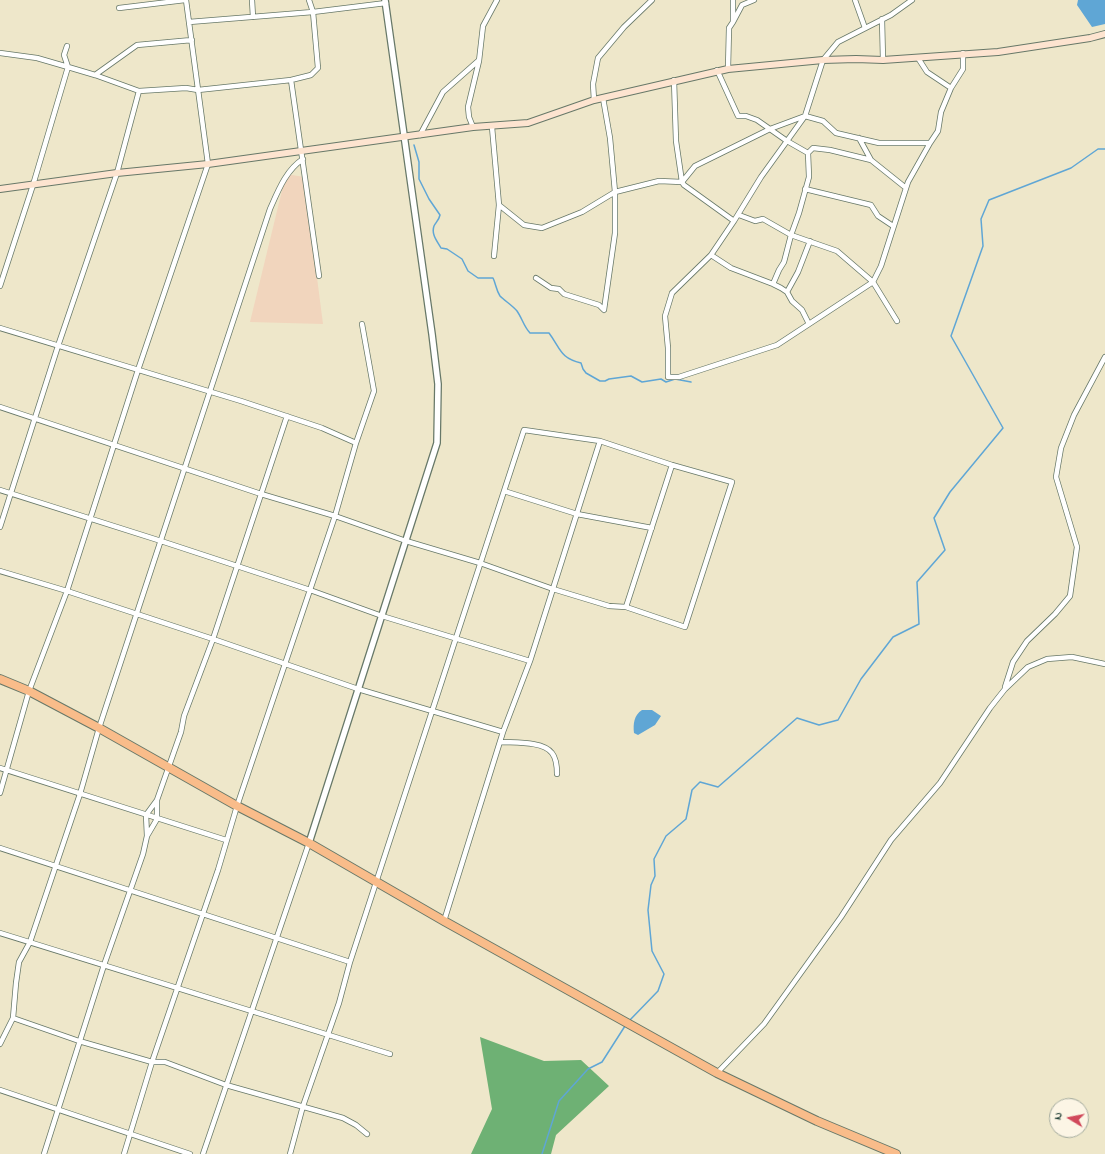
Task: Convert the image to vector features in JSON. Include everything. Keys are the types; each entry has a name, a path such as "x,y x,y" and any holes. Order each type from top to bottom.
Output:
{"highway":[{"path":"0,679 29,691 99,728 237,806 309,843 444,921 717,1073 817,1121 896,1154"}],"main road":[{"path":"0,189 117,173 208,164 404,138 473,127 492,127 528,123 594,100 717,70 823,60 856,58 883,60 963,53 998,52 1090,38 1105,34"}],"street":[{"path":"0,793 29,691 91,518 138,370 208,164 186,0 119,8"},
{"path":"252,0 253,17"},
{"path":"0,53 37,58 95,75 139,91 186,88 198,90 291,80 311,75 318,68 314,12 309,0"},
{"path":"473,127 469,117 468,107 479,61 483,26 497,0"},
{"path":"594,100 593,84 598,58 624,28 652,0"},
{"path":"733,0 733,22"},
{"path":"728,69 730,28 742,5 754,0"},
{"path":"855,0 864,28"},
{"path":"912,0 882,20 838,42 823,60 805,116 761,177 739,215 711,255 672,293 665,316 668,348 668,377 679,378 777,345 873,282 881,266 906,188 938,131 941,112 951,88 963,70 963,53"},
{"path":"189,22 314,12 385,2 422,259 438,384 437,443 309,843 203,1154"},
{"path":"882,20 883,60"},
{"path":"95,75 137,45 192,40"},
{"path":"0,286 33,185 68,67 64,55 67,46"},
{"path":"918,58 927,72 951,88"},
{"path":"420,135 443,92 479,61"},
{"path":"717,70 738,116 746,116 757,120 787,141 808,153"},
{"path":"291,80 302,151 318,276"},
{"path":"674,80 676,141 682,182 684,185 734,221"},
{"path":"0,527 34,418 117,173 139,91"},
{"path":"536,278 551,288 559,289 564,294 599,305 604,310 615,233 615,192 610,138 604,98"},
{"path":"682,182 695,166 770,129 805,116 823,121 836,133 879,144 930,144"},
{"path":"492,127 499,205 494,256"},
{"path":"859,138 871,160 906,188"},
{"path":"773,284 784,262 806,189 809,177 808,153 813,148 830,150 871,160"},
{"path":"0,1044 13,1018 19,962 30,942 80,794 99,728 138,615 209,391 270,209 282,183 292,167 302,158"},
{"path":"499,205 524,225 542,228 582,212 615,192 660,181 682,182"},
{"path":"806,189 871,205 878,216 893,226"},
{"path":"739,215 755,221 763,219 791,235 837,251 873,282 897,321"},
{"path":"787,292 798,272 810,241"},
{"path":"711,255 731,268 782,288 787,292 792,301 802,310 809,324"},
{"path":"124,1154 152,1062 203,914 237,806 335,516 356,444 374,391 362,324"},
{"path":"0,328 287,416 322,428 356,444"},
{"path":"1005,689 1013,662 1027,641 1055,614 1070,596 1077,547 1056,477 1061,448 1074,415 1105,356"},
{"path":"0,407 261,494 335,516 406,541 480,563 553,589 609,606 626,607 685,627 732,482 672,465 600,441 524,430 480,563 457,639 350,962 339,1003 303,1106 290,1154"},
{"path":"147,836 146,815 156,800 181,732 184,716 213,639 287,416"},
{"path":"444,921 503,732 530,660 600,441"},
{"path":"626,607 672,465"},
{"path":"0,490 91,518 310,590 382,616 530,660"},
{"path":"504,491 577,514 652,528"},
{"path":"0,571 213,639 358,689 503,732"},
{"path":"717,1073 764,1024 841,917 891,840 940,783 990,708 1005,689 1028,667 1047,659 1072,657 1105,664"},
{"path":"501,742 536,744 547,748 551,751 555,758 557,774"},
{"path":"0,768 226,840"},
{"path":"44,1154 79,1041 147,836 157,819 156,800"},
{"path":"0,848 350,962"},
{"path":"0,933 390,1054"},
{"path":"13,1018 79,1041 152,1062 164,1062 226,1085 343,1118 356,1125 367,1134"},
{"path":"0,1090 190,1154"}],"shaded area":[{"path":"286,174 304,177 323,324 250,322"}],"green space":[{"path":"480,1037 544,1061 581,1060 609,1086 556,1135 551,1154 471,1154 492,1109"}],"water":[{"path":"1078,0 1105,0 1105,24 1092,27 1077,5"},
{"path":"642,710 652,710 661,716 655,725 638,735 634,733 634,723 637,714"}],"waterway":[{"path":"414,145 419,162 419,179 429,199 440,215 434,226 433,232 441,248 447,249 462,259 468,271 478,278 493,278 500,296 517,311 530,333 549,333 565,356 581,363 586,373 600,381 631,376 642,382 661,379 666,382 675,379 691,382"},
{"path":"629,1021 658,991 664,974 652,951 648,910 651,885 655,876 654,859 666,836 686,819 692,790 700,782 718,787 797,718 819,725 838,720 861,679 893,637 919,624 917,582 945,550 934,518 950,492 1003,428 951,336 983,246 981,219 989,200 1071,168 1098,149 1105,149"},
{"path":"542,1154 559,1101 588,1069 602,1062 625,1026"}]}
